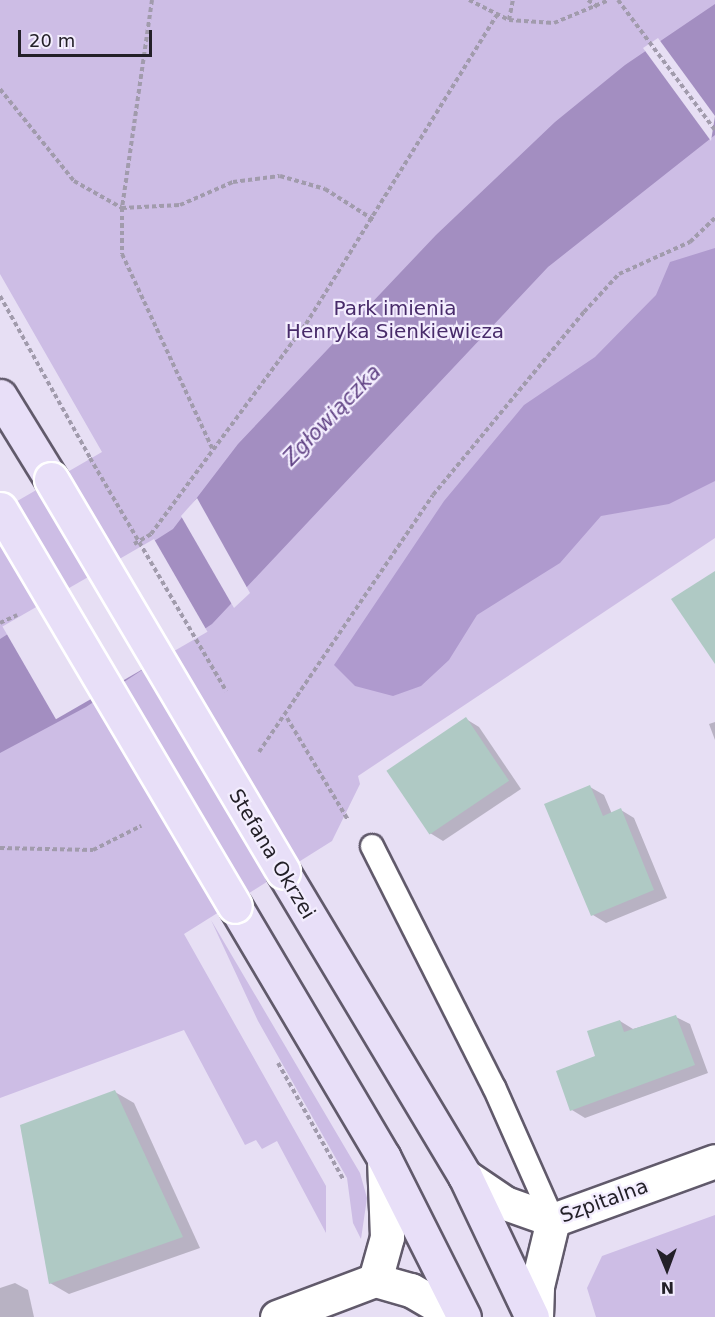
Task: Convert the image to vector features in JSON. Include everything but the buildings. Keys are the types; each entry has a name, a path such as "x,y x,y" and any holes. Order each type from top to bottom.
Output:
{"main road":[{"name":"Stefana Okrzei","path":"0,396 465,1176 534,1317"},
{"path":"0,509 383,1156 464,1317"}],"street":[{"path":"375,1280 387,1237 383,1156"},
{"name":"Szpitalna","path":"465,1176 505,1203 553,1220 715,1161"},
{"path":"534,1317 537,1286 553,1220"},
{"path":"277,1317 375,1280 411,1290 457,1317"}],"lane":[{"path":"372,846 494,1087 553,1220"}],"path":[{"path":"152,0 122,208 126,273 212,448 306,324 374,220 496,15"},
{"path":"469,0 509,20 554,22 599,8 609,0"},
{"path":"509,20 513,0"},
{"path":"588,0 599,8"},
{"path":"618,0 715,130"},
{"path":"0,89 74,181 122,208 180,205 233,182 280,176 318,186 374,220"},
{"path":"252,759 287,718 433,495 584,312 619,274 690,242 715,218"},
{"path":"0,296 90,458 229,695"},
{"path":"287,718 342,813"},
{"path":"253,736 265,757"},
{"path":"0,848 93,850 151,821"},
{"path":"275,1059 346,1192"}],"green space":[{"name":"Park imienia Henryka Sienkiewicza","path":"0,0 715,0 715,538 358,776 360,784 332,841 184,934 326,1186 326,1233 277,1141 262,1149 256,1140 245,1145 184,1030 0,1098 0,511 102,452 0,274"},
{"path":"211,920 360,1173 367,1198 361,1239 353,1223 347,1178 258,1021"},
{"path":"715,1215 715,1317 596,1317 587,1288 602,1256"}],"shaded area":[{"path":"715,248 715,481 669,504 601,516 560,563 477,615 449,660 421,686 393,696 355,686 334,665 444,501 524,405 595,357 656,295 670,262"}],"water":[{"name":"Zgłowiączka","path":"715,4 715,135 548,267 212,624 86,707 0,753 0,639 173,529 238,444 436,235 555,122 625,65"}],"pier":[{"path":"658,38 715,116 711,141 643,48"},
{"path":"197,498 250,593 234,608 181,516"},
{"path":"154,539 208,632 56,719 2,626"}]}
